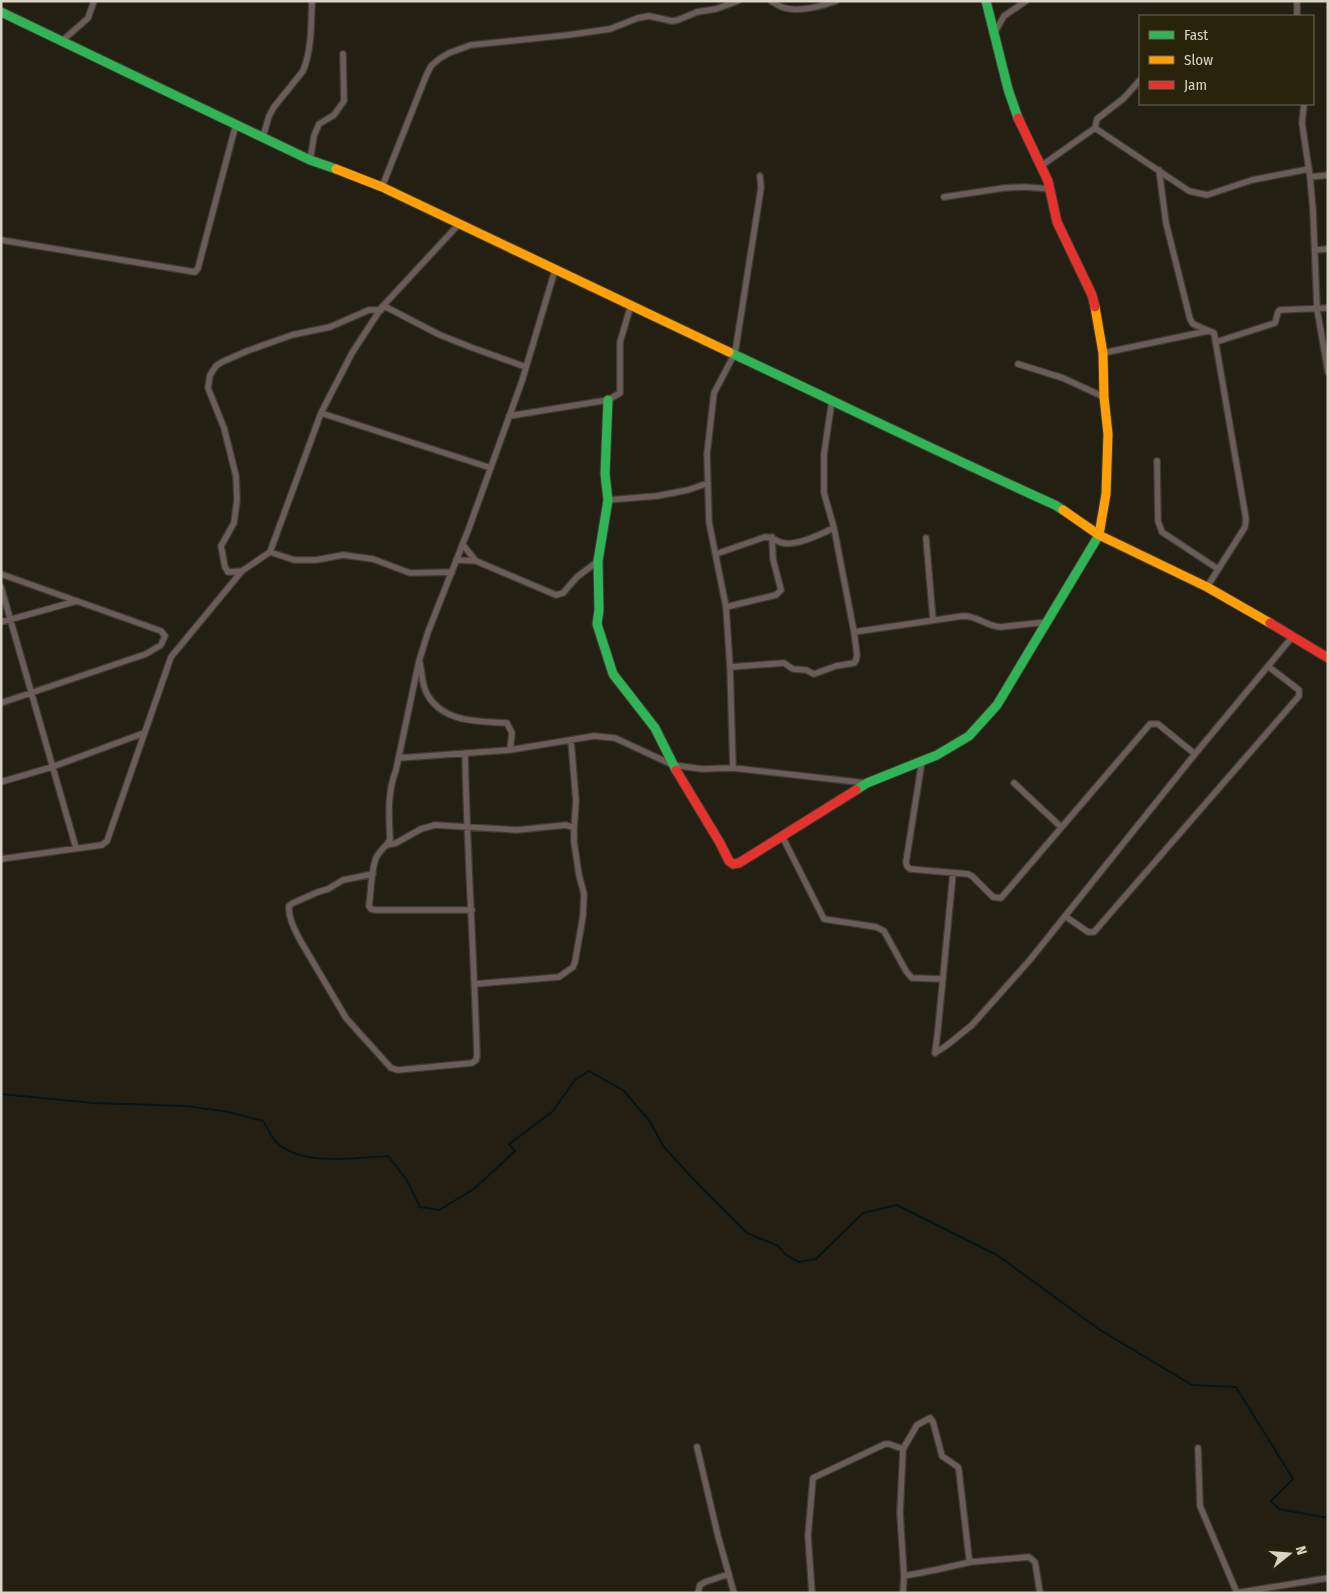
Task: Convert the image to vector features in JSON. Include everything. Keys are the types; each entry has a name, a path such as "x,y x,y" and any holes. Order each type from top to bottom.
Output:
{"street":[{"path":"62,41 88,18 94,1"},
{"path":"263,138 269,116 274,107 303,71 310,42 312,1"},
{"path":"382,187 426,76 431,66 449,53 471,46 610,29 638,18 649,16 672,21 678,20 697,12 716,9 738,1"},
{"path":"771,1 783,8 789,9 806,8 836,1"},
{"path":"608,400 605,474 608,500 598,561 599,610 596,624 613,674 655,728 673,765 720,843 729,862 739,863 867,784 922,761 969,736 983,722 997,705 1099,535 1108,468 1103,354 1092,295 1057,222 1051,189 1014,109 986,1"},
{"path":"994,34 1000,20 1026,1"},
{"path":"1297,1 1297,15"},
{"path":"1,12 310,160 382,187 735,353 962,463 1055,505 1099,535 1207,588 1294,636 1328,658"},
{"path":"310,160 314,136 319,124 334,115 344,101 343,54"},
{"path":"1041,166 1095,128 1097,119 1124,98 1139,81"},
{"path":"1304,105 1302,123 1310,178 1317,309 1328,372"},
{"path":"1,240 195,272 198,268 236,124"},
{"path":"1095,128 1189,191 1207,195 1252,180 1309,169"},
{"path":"1159,170 1166,223 1190,319 1194,324 1214,333 1246,519 1245,527 1207,588"},
{"path":"1310,178 1328,175"},
{"path":"733,768 726,607 709,522 707,454 714,393 735,353 761,188 760,176"},
{"path":"944,197 1004,188 1051,189"},
{"path":"1,859 102,845 107,841 172,657 242,571 270,552 321,413 352,353 382,308 459,224"},
{"path":"1315,250 1328,249"},
{"path":"472,910 371,909 369,906 377,856 390,839 389,796 399,758 419,661 428,632 491,468 526,367 555,270"},
{"path":"509,416 608,400 620,393 620,342 631,305"},
{"path":"242,571 228,572 221,546 234,523 236,476 224,428 208,388 210,375 216,366 247,351 292,334 330,327 369,310 382,308 473,348 526,367"},
{"path":"1216,342 1274,323 1280,310 1328,308"},
{"path":"1103,354 1209,331"},
{"path":"1018,364 1063,378 1104,397"},
{"path":"730,667 784,664 793,669 806,670 814,674 856,660 854,632 834,528 824,493 824,454 832,400"},
{"path":"321,413 491,468"},
{"path":"1157,461 1158,521 1162,532 1218,569"},
{"path":"608,500 657,496 688,490 708,483"},
{"path":"716,554 765,537 772,537 781,543 791,543 834,528"},
{"path":"726,607 776,595 781,590 773,559 772,537"},
{"path":"926,538 933,620"},
{"path":"463,545 476,560"},
{"path":"270,552 294,560 316,560 343,555 373,559 410,573 452,572"},
{"path":"456,560 476,560 556,595 562,593 577,577 598,561"},
{"path":"1,574 164,632 165,636 161,645 146,654 1,703"},
{"path":"1,588 76,848"},
{"path":"1,622 77,601"},
{"path":"854,632 969,616 995,627 1048,622"},
{"path":"953,873 935,1053 972,1026 1029,961 1294,636"},
{"path":"419,661 426,692 436,707 460,719 507,723 512,733 510,750"},
{"path":"1065,916 1088,932 1094,932 1299,696 1299,690 1269,666"},
{"path":"922,761 906,862 907,866 910,869 968,874 994,897 1001,898 1150,724 1158,724 1196,754"},
{"path":"1,782 52,767 144,733"},
{"path":"399,758 510,750 594,736 615,738 673,765 702,769 733,768 867,784"},
{"path":"475,984 559,976 573,967 575,962 582,924 584,894 579,875 574,828 576,801 571,741"},
{"path":"373,874 343,880 328,889 293,903 289,906 288,911 293,927 346,1018 391,1068 398,1070 472,1063 476,1060 477,1056 465,753"},
{"path":"1014,783 1061,827"},
{"path":"387,845 396,843 420,829 435,825 517,830 566,825 574,828"},
{"path":"782,836 824,919 876,927 884,931 906,971 912,978 943,979"},
{"path":"903,1593 904,1576 900,1513 903,1448 917,1425 930,1418 933,1422 942,1456 958,1467 971,1562"},
{"path":"812,1593 808,1536 813,1478 884,1444 903,1448"},
{"path":"697,1446 718,1536 734,1593"},
{"path":"1198,1448 1200,1506 1237,1593 1328,1578"},
{"path":"904,1576 971,1562 1029,1557 1035,1562 1040,1593"},
{"path":"698,1593 700,1585 728,1574"}],"waterway":[{"path":"1,1094 93,1103 187,1106 228,1112 263,1121 278,1144 289,1151 301,1155 331,1159 388,1156 406,1179 420,1207 439,1210 474,1189 515,1151 509,1144 552,1112 575,1080 589,1071 624,1091 651,1123 663,1146 747,1233 778,1246 786,1255 799,1262 816,1259 863,1213 897,1205 997,1255 1100,1330 1192,1385 1236,1387 1293,1479 1271,1501 1279,1509 1328,1518"}],"traffic: fast":[{"path":"986,1 1008,89 1018,118"},
{"path":"1,12 310,160 336,169"},
{"path":"729,352 1063,510"},
{"path":"608,400 605,474 608,500 598,561 599,610 597,624 613,674 655,728 676,770"},
{"path":"856,790 867,783 937,755 969,736 997,705 1099,535 1100,529"}],"traffic: slow":[{"path":"336,169 382,187 729,352"},
{"path":"1095,307 1103,353 1104,397 1108,434 1106,494 1100,529"},
{"path":"1063,510 1099,535 1207,587 1270,623"}],"traffic: jam":[{"path":"1018,118 1048,181 1057,222 1092,295 1095,307"},
{"path":"1270,623 1328,658"},
{"path":"676,770 729,861 733,864 739,863 856,790"}]}
